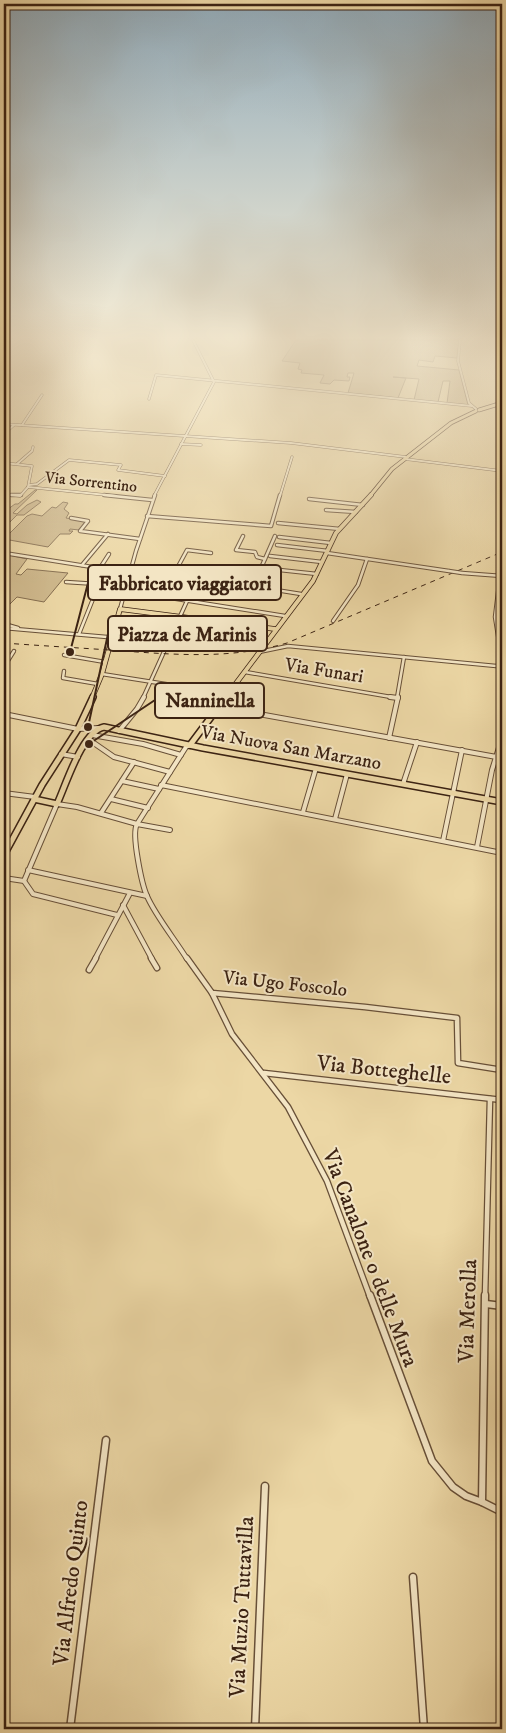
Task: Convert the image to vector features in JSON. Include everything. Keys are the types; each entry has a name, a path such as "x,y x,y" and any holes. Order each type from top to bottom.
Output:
{"main road":[{"path":"190,745 317,574 331,543 340,529 363,505 385,476 405,458 455,421"},
{"path":"4,855 35,798 78,729 102,674 120,609 275,629"},
{"path":"35,798 57,804 78,757 88,739 99,728"},
{"name":"Via Nuova San Marzano","path":"99,728 502,802"}],"street":[{"path":"22,425 25,421"},
{"path":"120,609 152,500 193,421"},
{"path":"4,424 298,443 502,471"},
{"path":"4,434 14,425"},
{"path":"181,444 201,446"},
{"path":"4,463 17,464 32,451 33,447"},
{"path":"146,516 271,526 292,457"},
{"path":"29,486 37,484 69,460 121,465 118,470 165,476"},
{"name":"Via Sorrentino","path":"4,494 20,496 29,486 32,466 17,464"},
{"name":"Via Sorrentino","path":"29,486 152,500"},
{"path":"309,499 363,505"},
{"path":"326,510 356,512"},
{"path":"71,518 88,521 80,531 140,538"},
{"path":"278,523 340,529"},
{"path":"82,565 108,534"},
{"path":"243,536 236,550 255,552 257,557 265,559"},
{"path":"274,536 261,568 317,574"},
{"path":"279,537 331,543"},
{"path":"259,652 288,646 501,665 501,641 495,617 501,576 462,573 277,545"},
{"path":"174,574 187,550 211,553"},
{"path":"4,553 130,573"},
{"path":"100,568 109,554"},
{"path":"270,556 322,562"},
{"path":"333,621 358,585 367,559"},
{"path":"131,567 301,594"},
{"path":"79,634 105,569"},
{"path":"66,582 128,586"},
{"path":"126,591 285,616"},
{"path":"119,731 136,709 152,682 186,601"},
{"path":"4,624 23,630"},
{"path":"4,628 112,637 185,639"},
{"path":"4,667 14,651"},
{"path":"64,655 105,662"},
{"path":"390,738 404,657"},
{"path":"64,671 63,678 98,684"},
{"name":"Via Funari","path":"245,672 398,698"},
{"path":"102,674 229,694"},
{"path":"220,706 502,758"},
{"path":"4,714 78,729 99,728"},
{"path":"92,735 143,744 181,755"},
{"path":"477,847 486,799 502,738"},
{"path":"88,739 114,756 170,772"},
{"path":"403,784 417,742"},
{"path":"137,824 181,755 190,745"},
{"path":"443,841 462,750"},
{"path":"61,754 78,757"},
{"path":"101,813 134,762"},
{"path":"303,812 316,768"},
{"path":"334,818 347,774"},
{"path":"122,781 303,812 502,853"},
{"path":"4,793 35,798"},
{"path":"111,799 148,808"},
{"path":"24,881 57,804 77,806 137,824 170,830"},
{"name":"Via Ugo Foscolo","path":"137,824 135,827 136,845 147,896 194,969 212,992 457,1018 458,1063 502,1070"},
{"path":"28,870 147,896"},
{"path":"4,878 24,881 33,894 117,915"},
{"path":"89,970 130,893"},
{"path":"123,905 157,968"},
{"name":"Via Canalone o delle Mura","path":"212,992 232,1034 288,1107 327,1181 432,1461 442,1477 456,1490 465,1497 482,1502"},
{"name":"Via Botteghelle","path":"263,1073 502,1100"},
{"name":"Via Merolla","path":"482,1502 483,1359 486,1304 490,1098"},
{"path":"486,1304 502,1306"},
{"name":"Via Alfredo Quinto","path":"70,1729 106,1440"},
{"name":"Via Muzio Tuttavilla","path":"254,1729 265,1486"},
{"path":"482,1502 502,1512"},
{"path":"413,1577 424,1729"}],"shaded area":[{"path":"37,490 13,513 17,514 27,505 37,500 41,502 24,515 17,515 4,528 4,512 18,504"},
{"path":"63,502 68,503 64,509 69,513 66,518 86,521 79,530 70,529 69,531 73,531 70,534 60,534 48,547 4,539 27,516 32,514 42,516 52,507 56,508"},
{"path":"4,554 27,559 16,574 21,575 27,569 68,573 44,602 17,597 8,606 4,605"},
{"path":"197,630 243,636 236,652 190,645"}],"railway":[{"path":"4,643 185,654 246,652 287,643 502,552"}],"place":[{"name":"Fabbricato viaggiatori","path":"70,652"},
{"name":"Piazza de Marinis","path":"88,727"},
{"name":"Nanninella","path":"89,744"}]}
